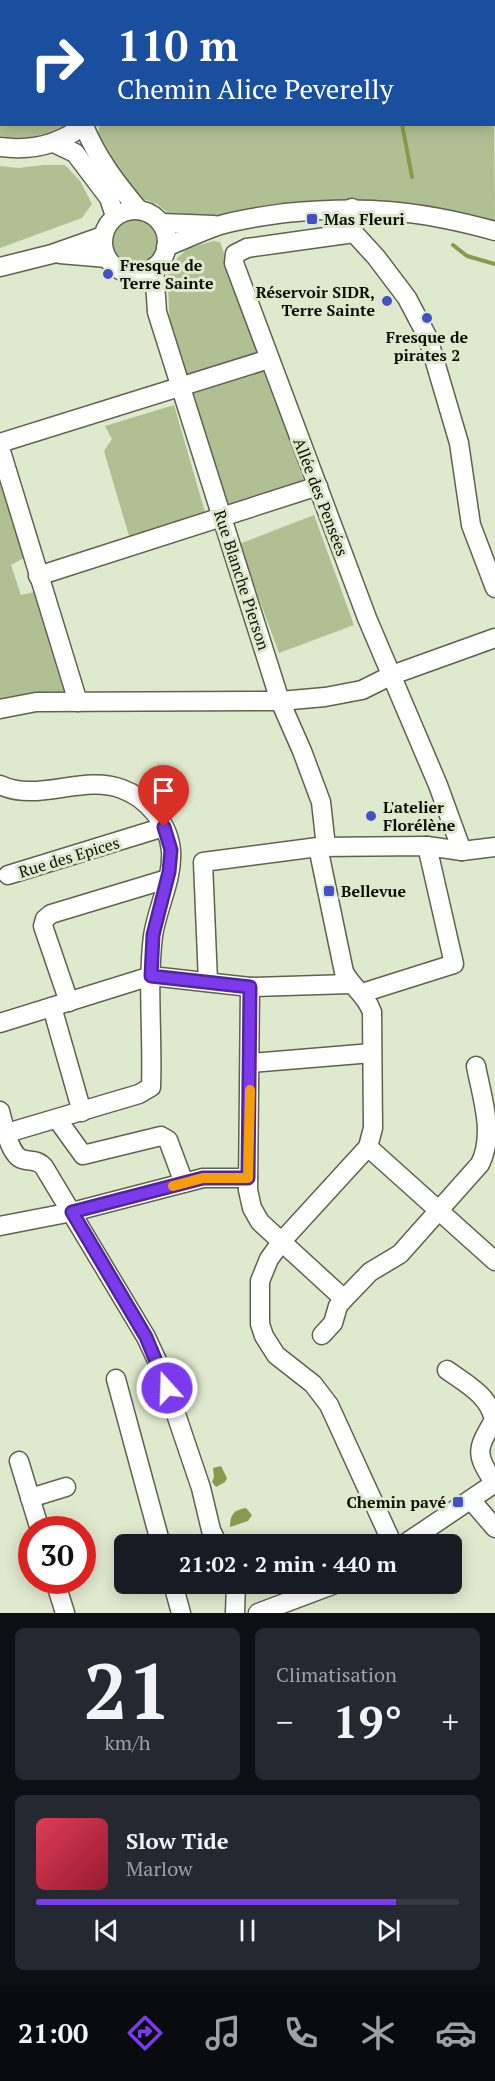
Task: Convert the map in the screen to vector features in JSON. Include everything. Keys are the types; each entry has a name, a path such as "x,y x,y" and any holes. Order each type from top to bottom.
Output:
{"street":[{"path":"0,147 36,148 54,143 83,126"},
{"path":"85,126 93,148 140,210"},
{"path":"54,143 75,153 109,198 115,216"},
{"path":"352,208 354,233 384,266 407,298 428,338 459,443 467,510 476,542 489,556 495,588"},
{"path":"166,247 218,226 281,214 352,208 435,216 495,231"},
{"path":"140,210 148,212 165,230 166,247 160,262 154,267 134,274 123,272 114,266 104,251 105,228 115,216 123,212 140,210"},
{"path":"160,223 218,226"},
{"name":"Allée des Pensées","path":"354,233 247,248 235,254 234,263 367,618 438,785 462,851"},
{"path":"0,267 52,254 103,236"},
{"path":"52,254 107,258"},
{"name":"Rue Blanche Pierson","path":"154,267 157,312 180,386 280,701 321,802 322,847 344,972 368,999 372,1012 373,1128 368,1147"},
{"name":"Rue Blanche Pierson","path":"134,274 157,312"},
{"path":"0,443 269,358"},
{"path":"0,448 78,702"},
{"path":"38,576 318,486"},
{"path":"0,709 36,702 280,701 325,697 362,690 392,675 495,638"},
{"path":"0,785 22,792 91,785 122,788 153,810 164,827 171,850 167,879 153,935 151,1087 139,1094 7,1133"},
{"name":"Rue des Epices","path":"8,875 164,827"},
{"path":"0,1023 151,976 250,987 356,988 454,964 427,846"},
{"path":"208,982 203,862 322,847 427,846 462,851 495,847"},
{"path":"82,1112 43,926 45,919 51,914 167,879"},
{"path":"250,987 248,1190 252,1208 260,1222 344,1299"},
{"path":"250,1063 372,1053"},
{"path":"322,1335 331,1327 338,1306 344,1299 370,1272 400,1254 480,1164 486,1154 488,1134 476,1066"},
{"path":"0,1111 15,1154 41,1164 146,1337 160,1367 201,1488 213,1534"},
{"path":"57,1119 83,1155 161,1136 168,1140 184,1183"},
{"path":"388,1534 329,1405 313,1384 276,1355 264,1336 260,1324 260,1281 269,1259 282,1241 368,1147 495,1261"},
{"path":"0,1226 72,1212 203,1178 248,1178"},
{"path":"420,1534 495,1484 482,1460 479,1449 482,1438 494,1420 492,1412 480,1394 447,1370"},
{"path":"116,1379 158,1534"},
{"path":"20,1461 36,1516"},
{"path":"30,1498 66,1487"},
{"path":"471,1500 495,1528"},
{"path":"60,1594 65,1613"},
{"path":"176,1594 181,1613"},
{"path":"235,1613 236,1594"},
{"path":"258,1613 308,1594"}],"shaded area":[{"path":"0,126 64,126 34,136 17,138 0,136"},
{"path":"100,126 494,126 495,223 449,211 382,201 353,201 291,207 203,219 168,213 157,204 140,198 130,187 99,142"},
{"path":"65,165 80,181 92,204 82,218 0,248 0,166 18,168"},
{"path":"130,217 140,217 153,224 160,237 160,247 153,260 140,267 130,267 121,263 114,256 110,247 110,237 114,228 121,221"},
{"path":"214,241 220,242 261,351 185,376 170,328 167,268 188,248"},
{"path":"266,365 304,482 229,507 191,390"},
{"path":"174,405 205,512 129,536 104,451 112,439 105,426"},
{"path":"0,475 24,558 11,565 21,595 38,591 65,688 62,695 40,692 0,702"},
{"path":"314,515 354,625 279,653 239,544"},
{"path":"221,1466 227,1478 225,1482 216,1487 212,1482 213,1468"},
{"path":"246,1508 252,1515 248,1521 230,1527 234,1513"}],"waterway":[{"path":"402,126 412,177"},
{"path":"453,245 467,256 495,264"}],"slow traffic":[{"path":"173,1186 203,1178 248,1178 250,1090"}],"place":[{"name":"Mas Fleuri","path":"312,219"},
{"name":"Fresque de Terre Sainte","path":"108,274"},
{"name":"Réservoir SIDR, Terre Sainte","path":"387,301"},
{"name":"Fresque de pirates 2","path":"427,318"},
{"name":"L'atelier Florélène","path":"371,816"},
{"name":"Bellevue","path":"329,891"},
{"name":"Chemin pavé","path":"458,1502"}],"route":[{"path":"164,827 171,850 169,872 153,935 151,976 250,987 248,1178 203,1178 72,1212 146,1337 167,1388"}]}
